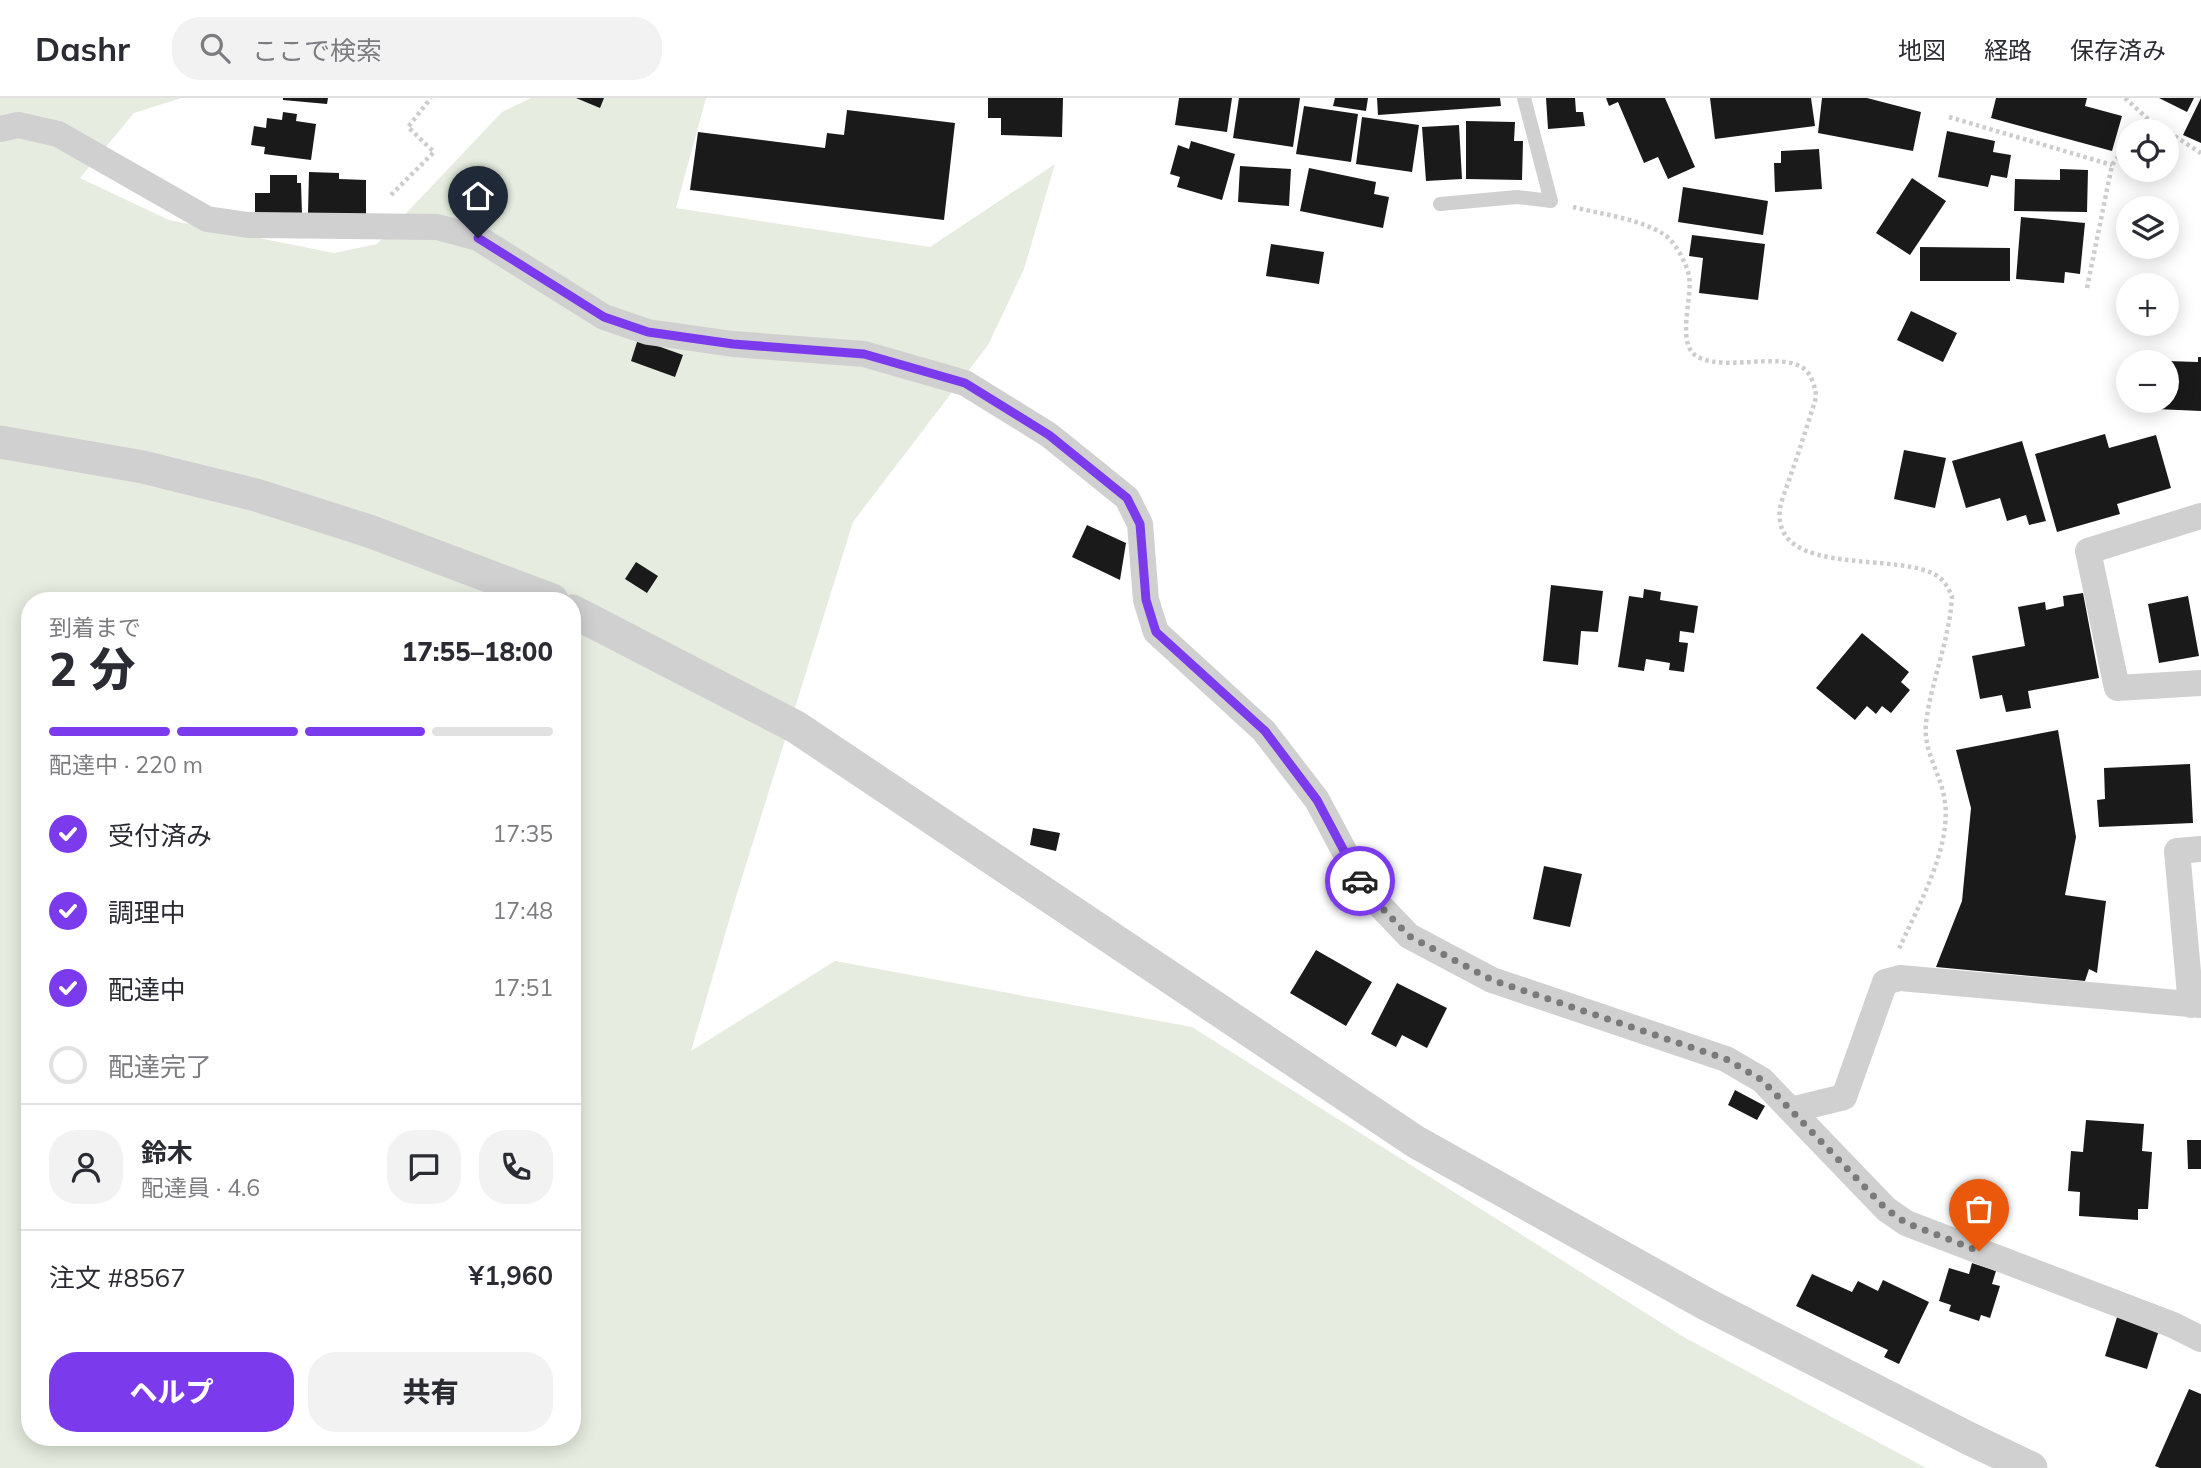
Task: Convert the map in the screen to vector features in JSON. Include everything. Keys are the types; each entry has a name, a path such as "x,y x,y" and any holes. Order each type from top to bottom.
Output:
{"street":[{"path":"0,129 18,125 58,134 207,219 248,225 438,227 478,238 604,317 648,332 733,344 864,354 965,383 1049,435 1127,498 1140,524 1146,600 1156,632 1265,731 1317,800 1365,890 1409,936 1492,980 1726,1059 1762,1080 1886,1209 1906,1223 2173,1325 2201,1339"},
{"path":"0,442 143,467 256,495 369,531 531,592"},
{"path":"2200,688 2117,688 2088,551 2201,516"},
{"path":"581,616 796,727 1416,1142 1706,1304 2031,1468"},
{"path":"1791,1110 1844,1097 1885,982 1900,978 2196,1005 2177,851 2201,849"}],"lane":[{"path":"1440,204 1517,197 1551,201 1524,98"}],"path":[{"path":"376,226 381,206 434,152 408,127 431,98"},
{"path":"2125,98 2148,119"},
{"path":"1949,117 2112,165"},
{"path":"2179,139 2201,153"},
{"path":"2087,288 2112,165 2116,160"},
{"path":"1551,201 1642,224 1665,235 1673,243 1689,276 1686,340 1691,353 1701,359 1727,365 1789,362 1802,366 1810,374 1817,395 1780,507 1782,527 1795,544 1804,551 1824,556 1920,569 1941,579 1952,596 1926,724 1928,751 1944,795 1945,821 1936,864 1885,982"}],"shaded area":[{"path":"0,98 182,98 134,113 80,178 169,220 334,253 377,244 502,112 531,98 706,98 676,208 930,247 1055,164 1024,269 988,345 853,522 738,890 691,1051 835,961 1192,1027 1682,1336 1926,1468 0,1468"}],"building":[{"path":"283,98 328,98 327,104"},
{"path":"576,98 604,98 600,108"},
{"path":"988,98 1063,98 1062,137 1001,135 1001,118 988,118"},
{"path":"1179,98 1232,98 1227,132 1175,125"},
{"path":"1239,98 1300,98 1293,147 1233,138"},
{"path":"1335,98 1368,98 1366,111 1333,106"},
{"path":"1377,98 1500,98 1501,106 1378,115"},
{"path":"1546,98 1575,98 1576,112 1583,112 1585,126 1548,129"},
{"path":"1606,98 1665,98 1695,167 1668,179 1658,157 1644,163 1618,102 1609,106"},
{"path":"1710,98 1811,98 1815,126 1715,139"},
{"path":"1822,98 1867,98 1921,112 1913,151 1818,133"},
{"path":"1996,98 2087,98 2085,106 2122,116 2121,119 2116,119 2116,137 2112,151 1991,118"},
{"path":"2159,98 2194,98 2187,112"},
{"path":"2201,98 2201,143 2183,135"},
{"path":"1304,106 1358,114 1351,162 1296,154"},
{"path":"847,110 955,123 944,220 690,190 698,132 825,148 827,133 844,135"},
{"path":"283,112 297,114 296,121 316,124 311,160 264,154 265,147 251,145 254,126 266,128 267,118 282,120"},
{"path":"1362,117 1419,125 1412,172 1356,164"},
{"path":"1466,121 1515,122 1514,141 1523,141 1522,180 1466,179"},
{"path":"1459,125 1462,179 1426,181 1422,127"},
{"path":"1947,131 1995,141 1993,152 2011,155 2007,178 1991,175 1988,187 1938,177"},
{"path":"1191,141 1235,154 1222,200 1177,187 1180,177 1170,174 1178,145 1189,149"},
{"path":"1819,149 1822,189 1775,192 1774,163 1781,163 1781,151"},
{"path":"1240,166 1291,169 1289,206 1238,202"},
{"path":"1309,168 1376,182 1374,194 1389,197 1383,228 1300,211"},
{"path":"2060,169 2088,170 2087,212 2014,211 2015,179 2060,180"},
{"path":"309,172 339,173 339,179 366,180 366,214 308,213"},
{"path":"270,175 297,175 297,183 301,183 302,214 255,214 255,193 270,193"},
{"path":"1912,178 1946,201 1910,255 1876,233"},
{"path":"1683,187 1768,201 1763,235 1678,222"},
{"path":"2021,217 2085,223 2080,274 2065,272 2064,283 2016,279"},
{"path":"1692,235 1765,244 1758,300 1699,293 1703,258 1689,256"},
{"path":"1271,244 1324,252 1319,284 1266,276"},
{"path":"1920,247 2010,248 2010,281 1920,281"},
{"path":"1911,311 1957,333 1943,362 1897,340"},
{"path":"638,339 683,355 675,377 631,361"},
{"path":"2198,357 2201,357 2201,411 2179,410 2179,361 2198,362"},
{"path":"2105,434 2109,448 2156,435 2171,488 2117,504 2120,514 2057,532 2035,454"},
{"path":"2022,441 2046,521 2029,525 2026,515 2007,521 2000,498 1966,508 1952,461"},
{"path":"1904,450 1946,458 1935,508 1894,499"},
{"path":"1087,525 1126,543 1120,580 1072,557"},
{"path":"636,562 658,576 647,593 625,579"},
{"path":"1551,585 1603,591 1598,632 1581,631 1578,665 1543,661"},
{"path":"1644,589 1661,592 1660,600 1698,606 1694,633 1680,631 1679,642 1688,643 1684,672 1669,670 1670,663 1646,659 1644,671 1618,667 1629,596 1643,598"},
{"path":"2083,593 2099,678 2028,691 2031,708 2006,712 2002,695 1980,699 1972,656 2025,646 2018,607 2045,602 2046,610 2064,606 2063,596"},
{"path":"2188,596 2199,656 2159,663 2148,604"},
{"path":"1862,633 1909,672 1901,682 1910,690 1891,713 1882,706 1876,714 1867,706 1855,720 1816,688"},
{"path":"2058,730 2076,837 2065,895 2106,901 2097,973 2089,969 2085,981 1936,967 1962,901 1971,808 1956,750"},
{"path":"2190,764 2193,823 2099,827 2097,800 2105,799 2104,768"},
{"path":"1033,828 1060,833 1056,851 1030,845"},
{"path":"1544,866 1582,874 1570,927 1533,919"},
{"path":"1316,950 1372,982 1346,1026 1290,993"},
{"path":"1397,983 1447,1008 1427,1048 1402,1035 1396,1047 1371,1034"},
{"path":"1735,1090 1765,1106 1757,1120 1728,1105"},
{"path":"2086,1120 2144,1124 2142,1151 2152,1152 2148,1209 2138,1209 2138,1220 2079,1216 2080,1192 2068,1191 2071,1151 2083,1152"},
{"path":"2187,1140 2201,1140 2201,1169 2188,1169"},
{"path":"1972,1263 1996,1271 1992,1284 2000,1286 1990,1318 1981,1315 1979,1321 1949,1311 1951,1305 1939,1301 1949,1268 1969,1274"},
{"path":"1812,1274 1852,1292 1858,1281 1878,1291 1883,1280 1929,1302 1899,1364 1884,1357 1888,1350 1796,1306"},
{"path":"2118,1314 2160,1327 2147,1369 2105,1356"},
{"path":"2189,1389 2201,1394 2201,1468 2155,1466"}],"way so far":[{"path":"1360,881 1365,890 1409,936 1492,980 1726,1059 1762,1080 1886,1209 1906,1223 1979,1251"}],"route":[{"path":"478,238 604,317 648,332 733,344 864,354 965,383 1049,435 1127,498 1140,524 1146,600 1156,632 1265,731 1317,800 1360,881"}]}
